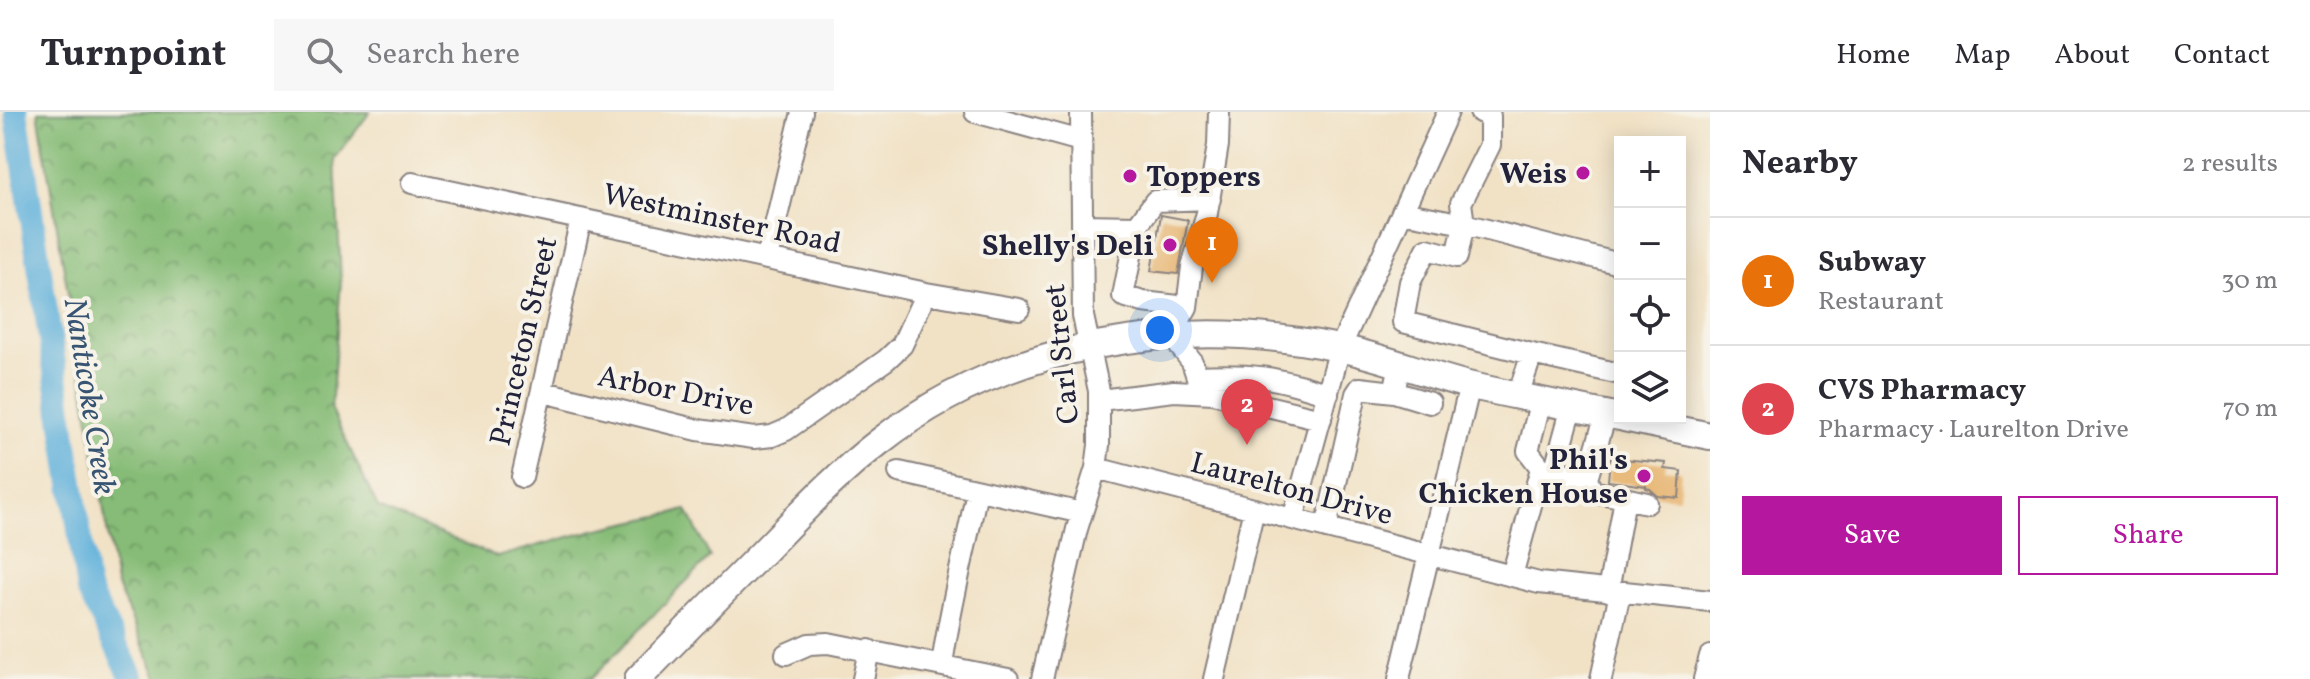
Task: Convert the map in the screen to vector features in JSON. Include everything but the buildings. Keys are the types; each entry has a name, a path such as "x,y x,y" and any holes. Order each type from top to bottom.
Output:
{"main road":[{"path":"638,679 824,490 882,439 976,385 1036,361 1088,346 1171,335 1229,335 1340,348 1470,385 1614,415"},
{"path":"1654,424 1710,436"}],"street":[{"path":"767,259 802,112"},
{"path":"975,112 1081,141"},
{"name":"Carl Street","path":"1042,679 1082,513 1096,468 1100,400 1083,316 1081,112"},
{"path":"1200,384 1192,362 1171,335 1187,307 1192,267 1210,199 1218,145 1219,112"},
{"path":"1293,519 1340,348 1448,112"},
{"path":"1480,112 1490,116 1490,145 1461,203 1464,224 1457,257 1427,249 1410,282 1403,322 1614,373"},
{"name":"Westminster Road","path":"412,183 926,293 1019,309"},
{"path":"1187,307 1143,302 1123,296 1137,226 1155,201 1210,199"},
{"path":"1402,212 1464,224 1614,262"},
{"name":"Princeton Street","path":"522,477 544,392 581,219"},
{"path":"1082,225 1137,226"},
{"name":"Arbor Drive","path":"544,392 698,430 754,438 772,436 786,430 902,345 926,293"},
{"path":"1532,354 1528,451 1548,470 1587,479"},
{"path":"1394,392 1400,365"},
{"path":"1100,400 1174,391 1240,374 1281,379 1328,394"},
{"path":"1200,384 1321,419"},
{"path":"1399,679 1470,385"},
{"path":"1326,528 1356,394 1360,388 1394,392 1430,403"},
{"path":"1512,576 1572,407"},
{"path":"1614,422 1587,479 1592,491 1647,503"},
{"name":"Laurelton Drive","path":"1096,468 1539,583 1710,601"},
{"path":"899,472 1082,513"},
{"path":"942,665 948,620 977,490"},
{"path":"1601,679 1625,499"},
{"path":"1214,679 1254,509"},
{"path":"786,654 809,644 828,643 1008,679"},
{"path":"863,679 869,650"},
{"path":"1704,679 1710,656"}],"green space":[{"path":"38,112 370,112 335,159 341,281 331,409 378,508 497,557 594,530 687,510 710,557 591,679 158,679 116,584"}],"waterway":[{"name":"Nanticoke Creek","path":"16,112 88,590 133,679"}],"place":[{"name":"Weis","path":"1583,173"},
{"name":"Toppers","path":"1130,176"},
{"name":"Shelly's Deli","path":"1170,245"},
{"name":"Subway","path":"1212,283"},
{"name":"CVS Pharmacy","path":"1247,445"},
{"name":"Phil's Chicken House","path":"1644,476"}]}
